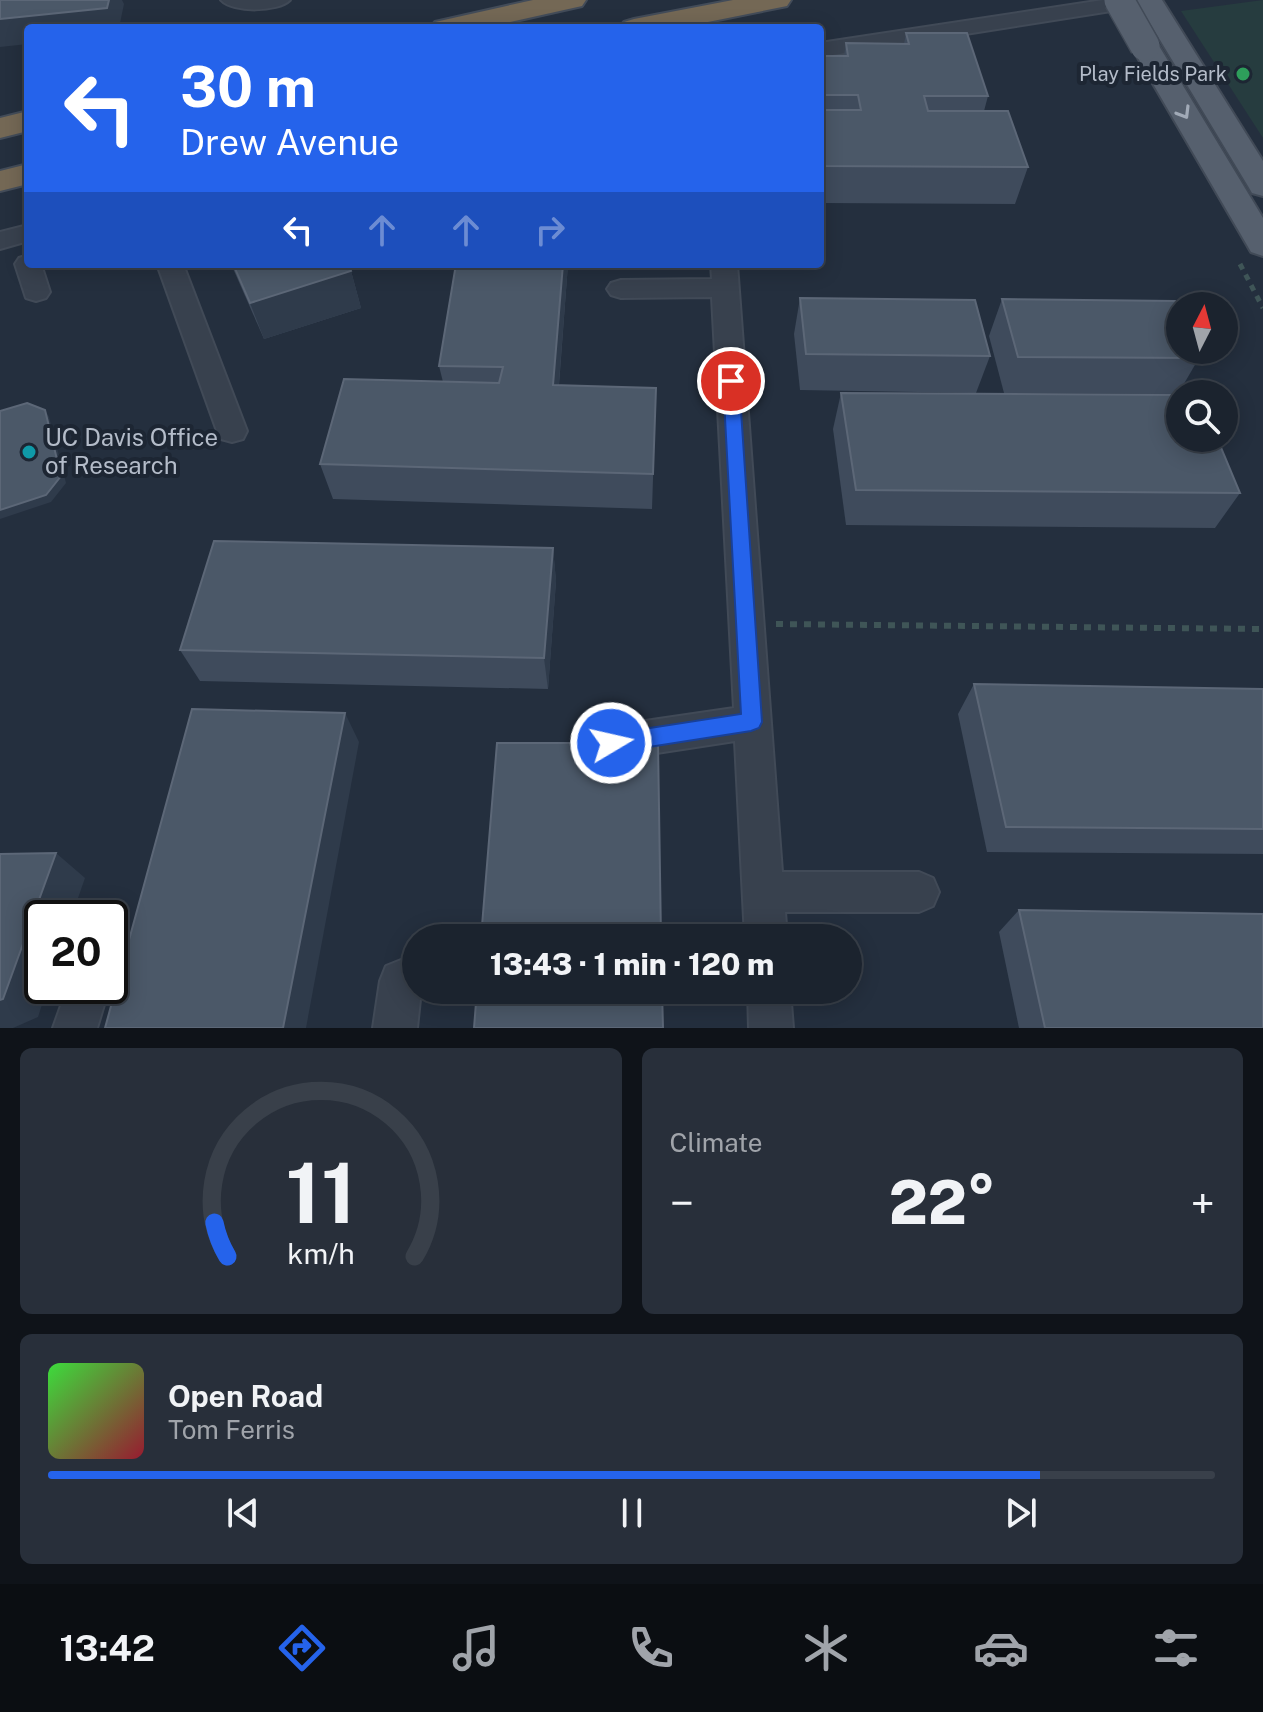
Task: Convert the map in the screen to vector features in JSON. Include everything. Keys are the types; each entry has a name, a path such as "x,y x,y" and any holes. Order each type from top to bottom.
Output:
{"highway":[{"path":"463,24 572,0"},
{"path":"654,24 777,0"},
{"path":"0,128 24,122"},
{"path":"0,181 24,175"}],"main road":[{"path":"1119,0 1159,44 1263,186"},
{"path":"1146,0 1159,44 1263,245"}],"street":[{"path":"231,0 240,4 280,0"},
{"path":"824,49 1146,0"},
{"path":"29,268 36,292"},
{"path":"171,268 232,431"},
{"path":"621,289 725,276 765,924"},
{"path":"611,743 751,722"},
{"path":"763,892 919,892"},
{"path":"395,1028 401,981"},
{"path":"75,1028 83,1004"},
{"path":"770,1004 771,1028"}],"path":[{"path":"745,624 1263,629"}],"green space":[{"name":"Play Fields Park","path":"1263,0 1263,138 1181,11"}],"building":[{"path":"0,0 109,0 107,8 0,19"},
{"path":"906,33 967,33 988,96 924,96 928,111 1008,111 1028,167 824,166 824,110 861,110 858,95 824,95 824,56 848,56 846,43 909,44"},
{"path":"235,268 350,268 351,271 250,303"},
{"path":"455,268 563,268 553,385 656,388 653,474 320,464 344,379 499,383 503,367 439,366"},
{"path":"800,298 975,300 990,356 806,354"},
{"path":"1002,299 1166,301 1166,358 1018,357"},
{"path":"841,393 1166,395 1166,452 1223,452 1240,493 856,490"},
{"name":"UC Davis Office of Research","path":"27,403 45,410 61,476 46,495 0,510 0,411"},
{"path":"214,541 553,548 544,658 180,650"},
{"path":"974,684 1263,689 1263,829 1006,827"},
{"path":"192,709 345,713 283,1028 105,1028 112,1004 128,1004 128,944"},
{"path":"497,743 658,743 661,924 482,924"},
{"path":"56,853 39,900 24,900 24,941 3,999 0,1000 0,854"},
{"path":"1019,910 1263,914 1263,1028 1045,1028"},
{"path":"476,1004 662,1004 663,1028 474,1028"}],"place":[{"name":"Play Fields Park","path":"1243,74"},
{"name":"UC Davis Office of Research","path":"29,452"}],"route":[{"path":"611,743 751,722 731,381"}]}
